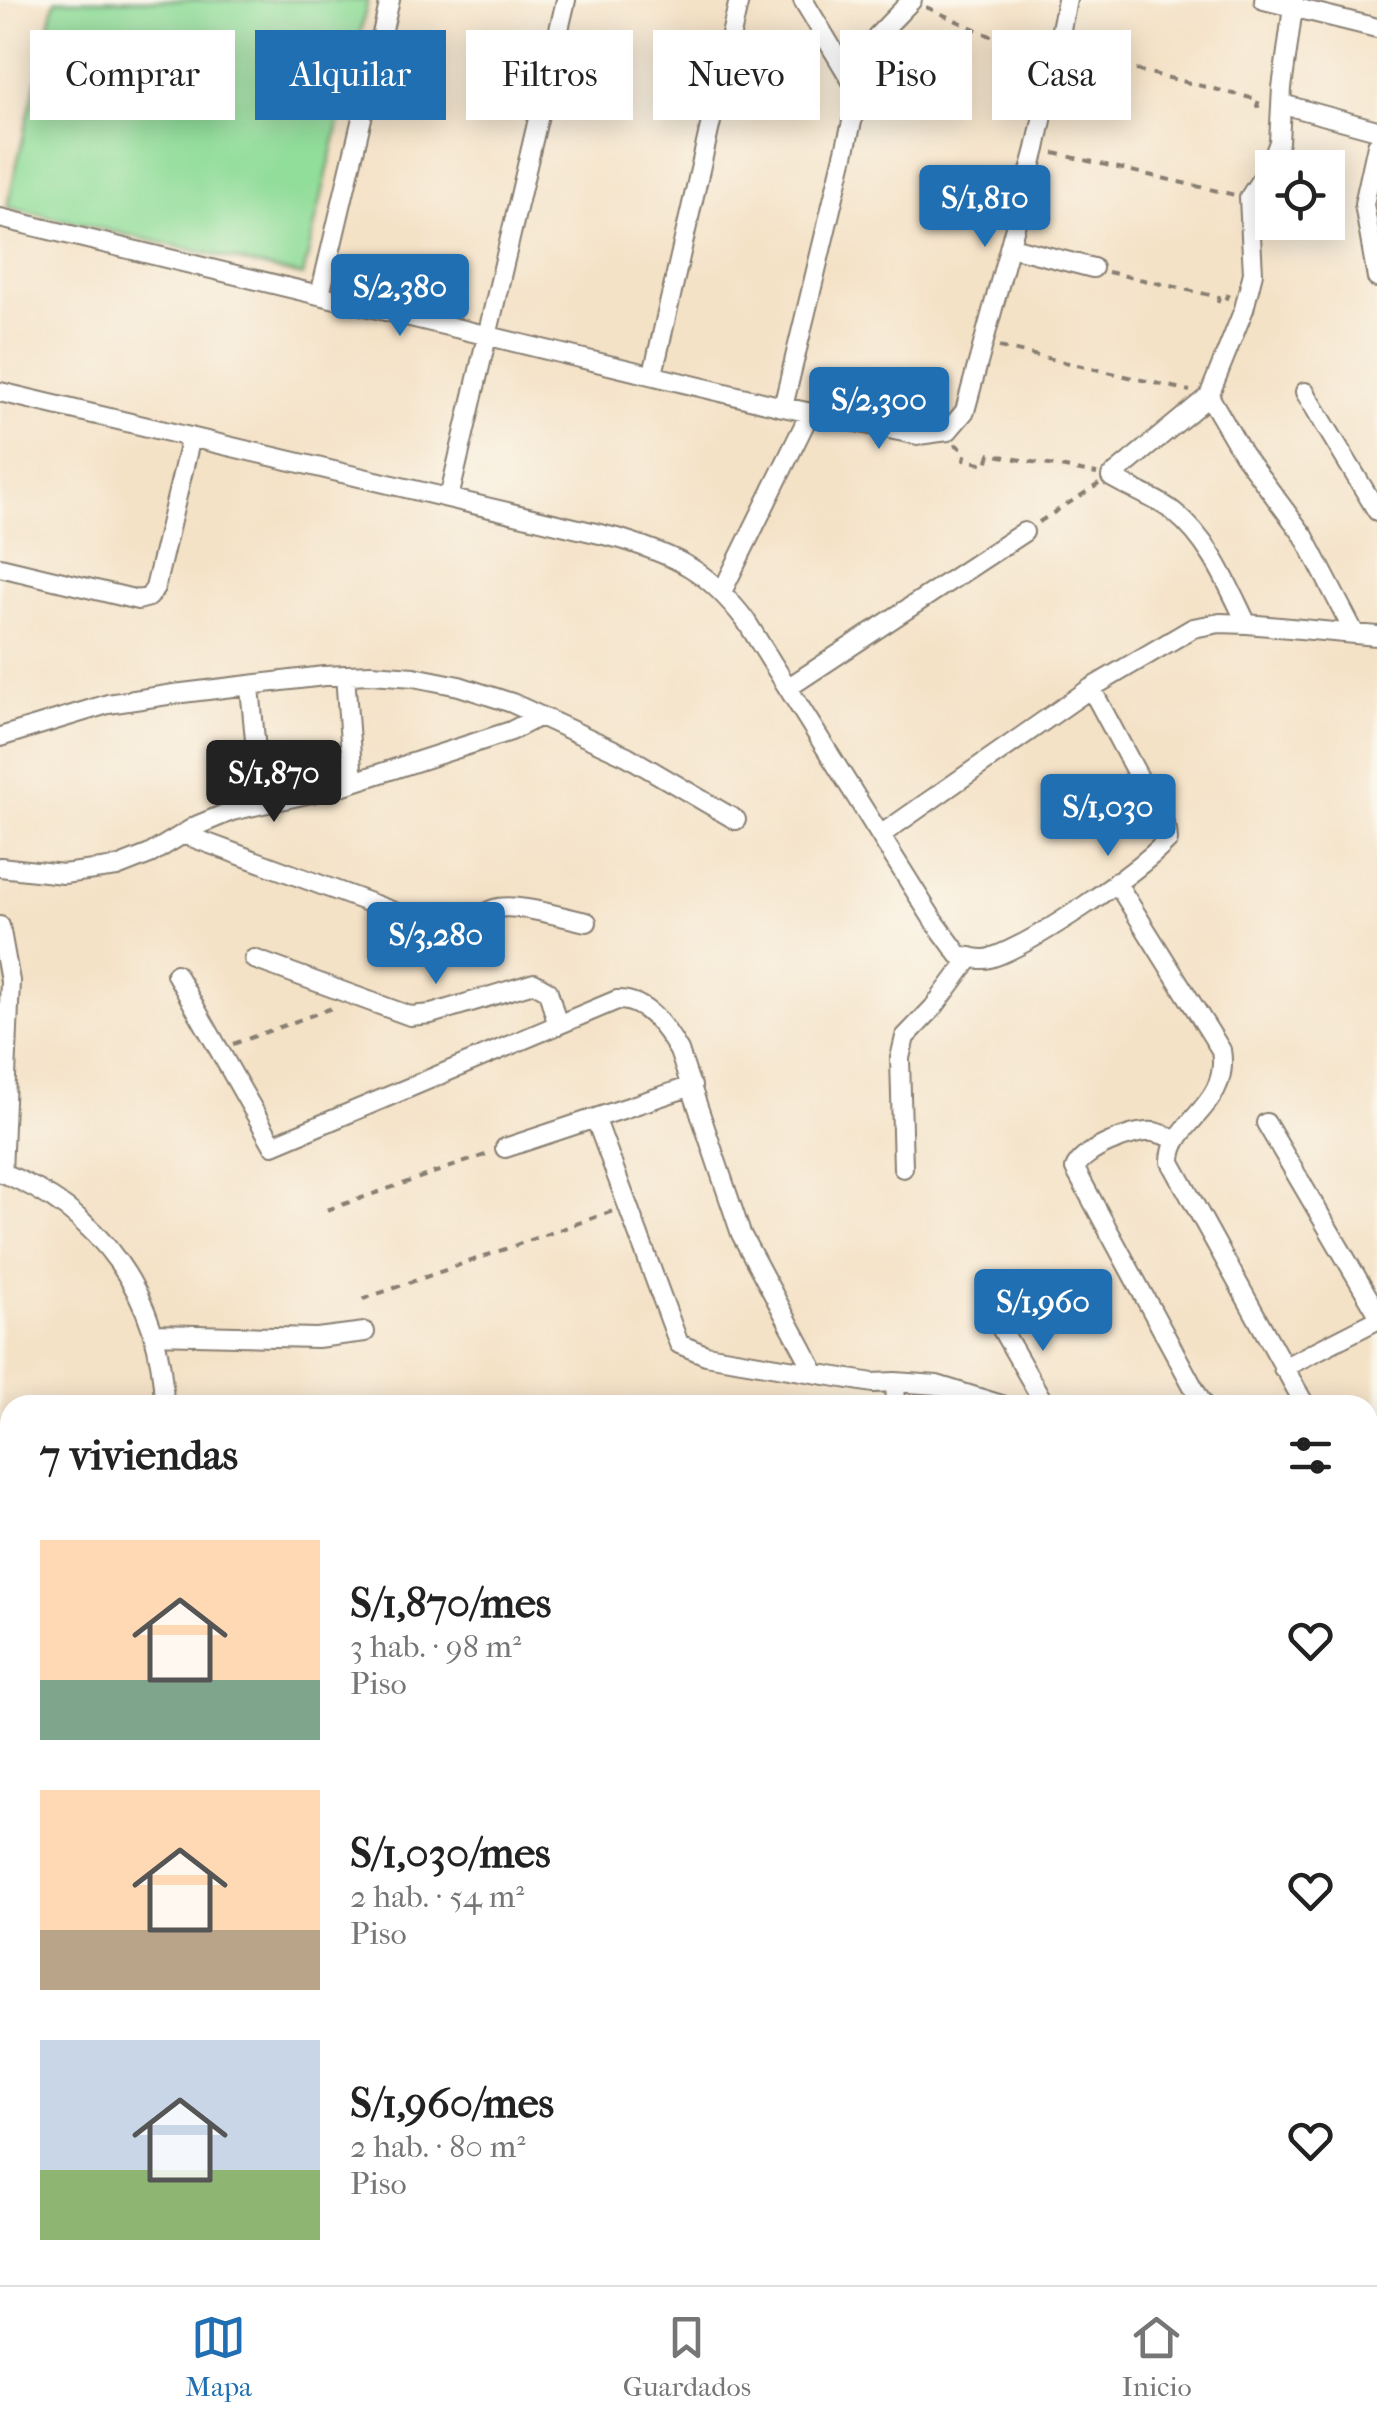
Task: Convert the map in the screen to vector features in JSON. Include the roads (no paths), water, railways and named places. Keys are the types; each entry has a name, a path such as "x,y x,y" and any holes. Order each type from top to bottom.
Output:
{"street":[{"path":"320,296 390,0"},
{"path":"449,498 566,0"},
{"path":"652,374 740,0"},
{"path":"804,0 840,61"},
{"path":"883,30 913,0"},
{"path":"0,218 810,413 936,434 954,428 965,411 1010,247 1067,0"},
{"path":"1264,0 1293,4 1377,28"},
{"path":"1248,624 1214,556 1192,529 1171,509 1111,476 1209,396 1244,309 1253,273 1249,198 1271,164 1279,142 1274,99 1293,4"},
{"path":"1274,99 1377,130"},
{"path":"783,406 852,120"},
{"path":"1377,145 1373,182 1364,204 1377,278"},
{"path":"1010,247 1098,269"},
{"path":"0,392 662,552 700,571 746,621 932,918 960,955 986,960 1019,946 1116,882 1166,843 1169,834 1091,688"},
{"path":"1304,392 1377,511"},
{"path":"1209,396 1243,454 1304,536 1354,634"},
{"path":"722,592 810,413"},
{"path":"0,567 138,600 149,597 155,588 191,437"},
{"path":"789,688 1024,532"},
{"path":"882,834 1091,688 1193,628 1220,623 1248,624 1377,636"},
{"path":"346,674 353,782"},
{"path":"0,737 108,704 346,674 392,674 482,692 540,716 663,775 736,820"},
{"path":"250,687 261,803"},
{"path":"0,867 63,874 101,871 150,854 215,818 353,782 511,731 540,716"},
{"path":"183,834 446,931 463,930 486,912 502,907 587,922"},
{"path":"1116,882 1221,1050 1222,1075 1214,1094 1176,1139 1170,1162 1299,1395"},
{"path":"0,926 10,981 1,1172 54,1198 100,1238 133,1282 155,1334 163,1395"},
{"path":"902,1168 900,1058 905,1036 933,1008 971,957"},
{"path":"254,959 410,1016 424,1016 534,982 548,992 557,1024"},
{"path":"176,974 273,1145 616,1000 639,1006 667,1030 684,1061 742,1234 815,1372"},
{"path":"505,1148 692,1086"},
{"path":"596,1120 679,1344 706,1355 873,1383 937,1385 970,1395"},
{"path":"1266,1123 1377,1312"},
{"path":"1176,1139 1156,1132 1128,1135 1080,1158 1075,1169 1198,1395"},
{"path":"1283,1368 1377,1320"},
{"path":"996,1321 1039,1395"},
{"path":"155,1334 317,1338 365,1332"},
{"path":"895,1382 896,1395"}]}
